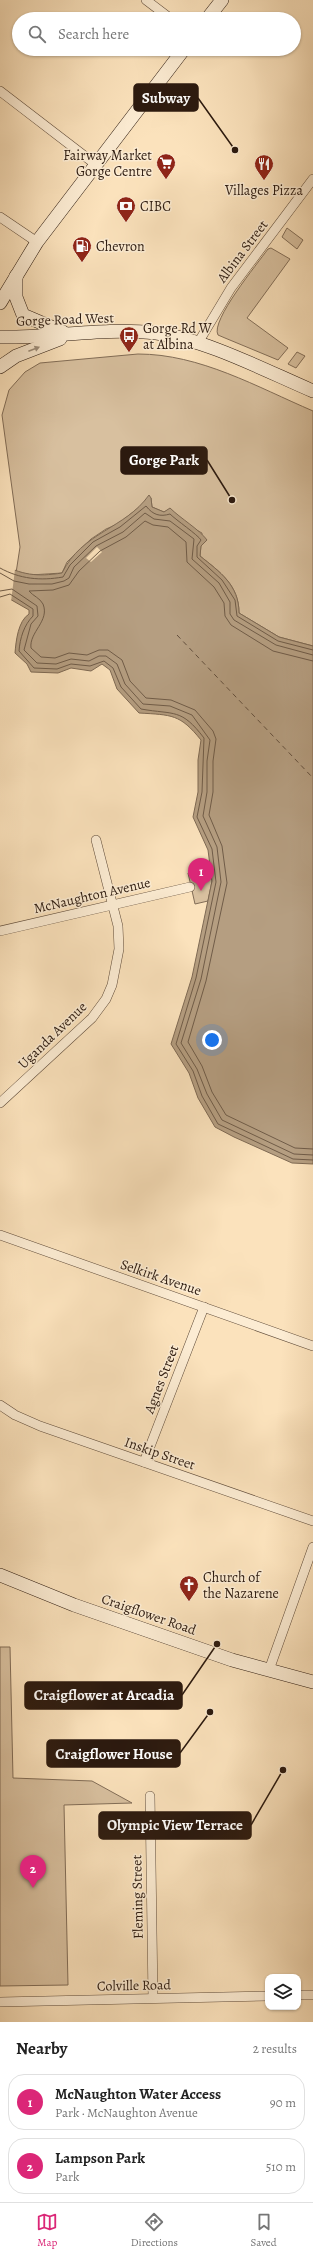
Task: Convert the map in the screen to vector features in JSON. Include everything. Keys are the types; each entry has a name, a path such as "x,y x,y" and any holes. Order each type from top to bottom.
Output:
{"main road":[{"path":"213,12 222,0"},
{"path":"0,303 36,242 179,56"},
{"path":"16,276 16,297 23,315 32,321 71,334"},
{"name":"Gorge Road West","path":"0,337 156,333 198,343 313,391"},
{"path":"0,367 16,356 71,334"},
{"name":"Craigflower Road","path":"0,1575 81,1607 269,1670 313,1682"}],"street":[{"path":"146,0 162,12"},
{"path":"0,91 95,164"},
{"name":"Albina Street","path":"198,343 231,288 313,178"},
{"path":"0,217 36,242"},
{"name":"Uganda Avenue","path":"0,1103 77,1033 92,1018 106,999 116,971 119,949 118,926 96,840"},
{"name":"McNaughton Avenue","path":"0,931 190,887"},
{"name":"Selkirk Avenue","path":"0,1235 313,1346"},
{"name":"Agnes Street","path":"144,1462 204,1307"},
{"name":"Inskip Street","path":"0,1405 16,1415 40,1426 313,1521"},
{"path":"269,1670 313,1547"},
{"name":"Fleming Street","path":"150,1796 154,1998"},
{"path":"301,1995 313,1995"},
{"name":"Colville Road","path":"0,2002 265,1996"}],"shaded area":[{"path":"287,228 303,240 297,249 282,237"},
{"path":"271,248 290,259 247,318 288,348 278,360 218,335 217,328 236,292 268,249"},
{"path":"297,352 305,356 296,368 288,364"},
{"path":"138,354 161,355 206,366 249,382 313,411 313,646 279,637 239,613 236,595 232,587 215,568 200,556 202,533 189,526 170,509 164,512 152,507 151,498 118,524 106,529 91,539 67,562 62,573 30,575 16,573 20,547 2,415 9,390 25,372 40,363"},
{"path":"211,868 212,881 208,901 195,904 188,873"},
{"path":"0,1647 10,1647 13,1778 92,1781 132,1803 64,1805 68,1985 0,1986"}],"water":[{"path":"149,495 151,498 152,507 164,512 170,508 200,532 207,540 201,546 200,556 215,568 232,587 236,595 239,613 279,637 313,646 313,1164 292,1163 215,1127 198,1098 189,1073 171,1044 192,977 212,881 208,850 193,817 198,792 198,760 201,740 194,731 181,721 160,714 139,713 117,689 110,670 102,664 91,671 71,668 58,673 31,672 27,664 15,653 18,632 22,621 29,614 29,610 8,598 0,563 15,570 30,574 45,575 62,573 70,559 81,548 92,539 128,516"}],"pier":[{"path":"97,547 102,552 91,562 86,558"},
{"path":"0,561 15,569 11,602 8,600 0,603"}],"ferry route":[{"path":"177,635 313,778"}],"place":[{"name":"Subway","path":"235,150"},
{"name":"Fairway Market Gorge Centre","path":"166,180"},
{"name":"Villages Pizza","path":"264,181"},
{"name":"CIBC","path":"126,223"},
{"name":"Chevron","path":"82,263"},
{"name":"Gorge Rd W at Albina","path":"129,353"},
{"name":"Gorge Park","path":"232,500"},
{"name":"McNaughton Water Access","path":"201,891"},
{"name":"Church of the Nazarene","path":"189,1602"},
{"name":"Craigflower at Arcadia","path":"217,1644"},
{"name":"Craigflower House","path":"210,1712"},
{"name":"Olympic View Terrace","path":"283,1770"},
{"name":"Lampson Park","path":"33,1888"}]}
